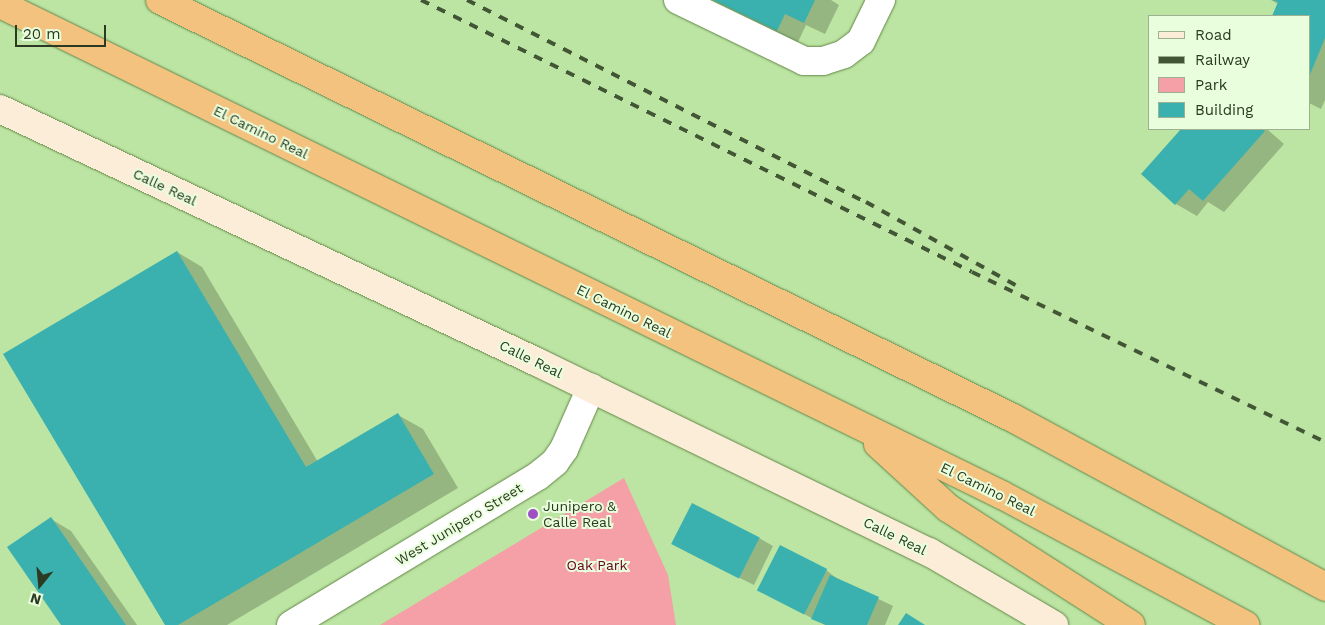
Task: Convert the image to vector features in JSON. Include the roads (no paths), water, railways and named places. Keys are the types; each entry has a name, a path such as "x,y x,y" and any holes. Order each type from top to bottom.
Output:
{"highway":[{"path":"160,0 1013,418 1325,566"},
{"name":"El Camino Real","path":"0,4 1010,499 1245,625"},
{"path":"1013,418 1325,587"},
{"path":"857,424 948,508 1131,625"}],"street":[{"path":"678,0 804,61 823,61 844,54 855,46 861,41 881,0"},
{"name":"Calle Real","path":"0,109 591,388 929,552 1054,625"},
{"name":"West Junipero Street","path":"291,625 538,476 556,462 564,449 591,388"}],"railway":[{"path":"421,0 972,272 1325,442"},
{"path":"467,0 866,202 1019,287"}],"place":[{"name":"Junipero & Calle Real","path":"533,514"}],"park label":[{"name":"Oak Park","path":"597,565"}]}
